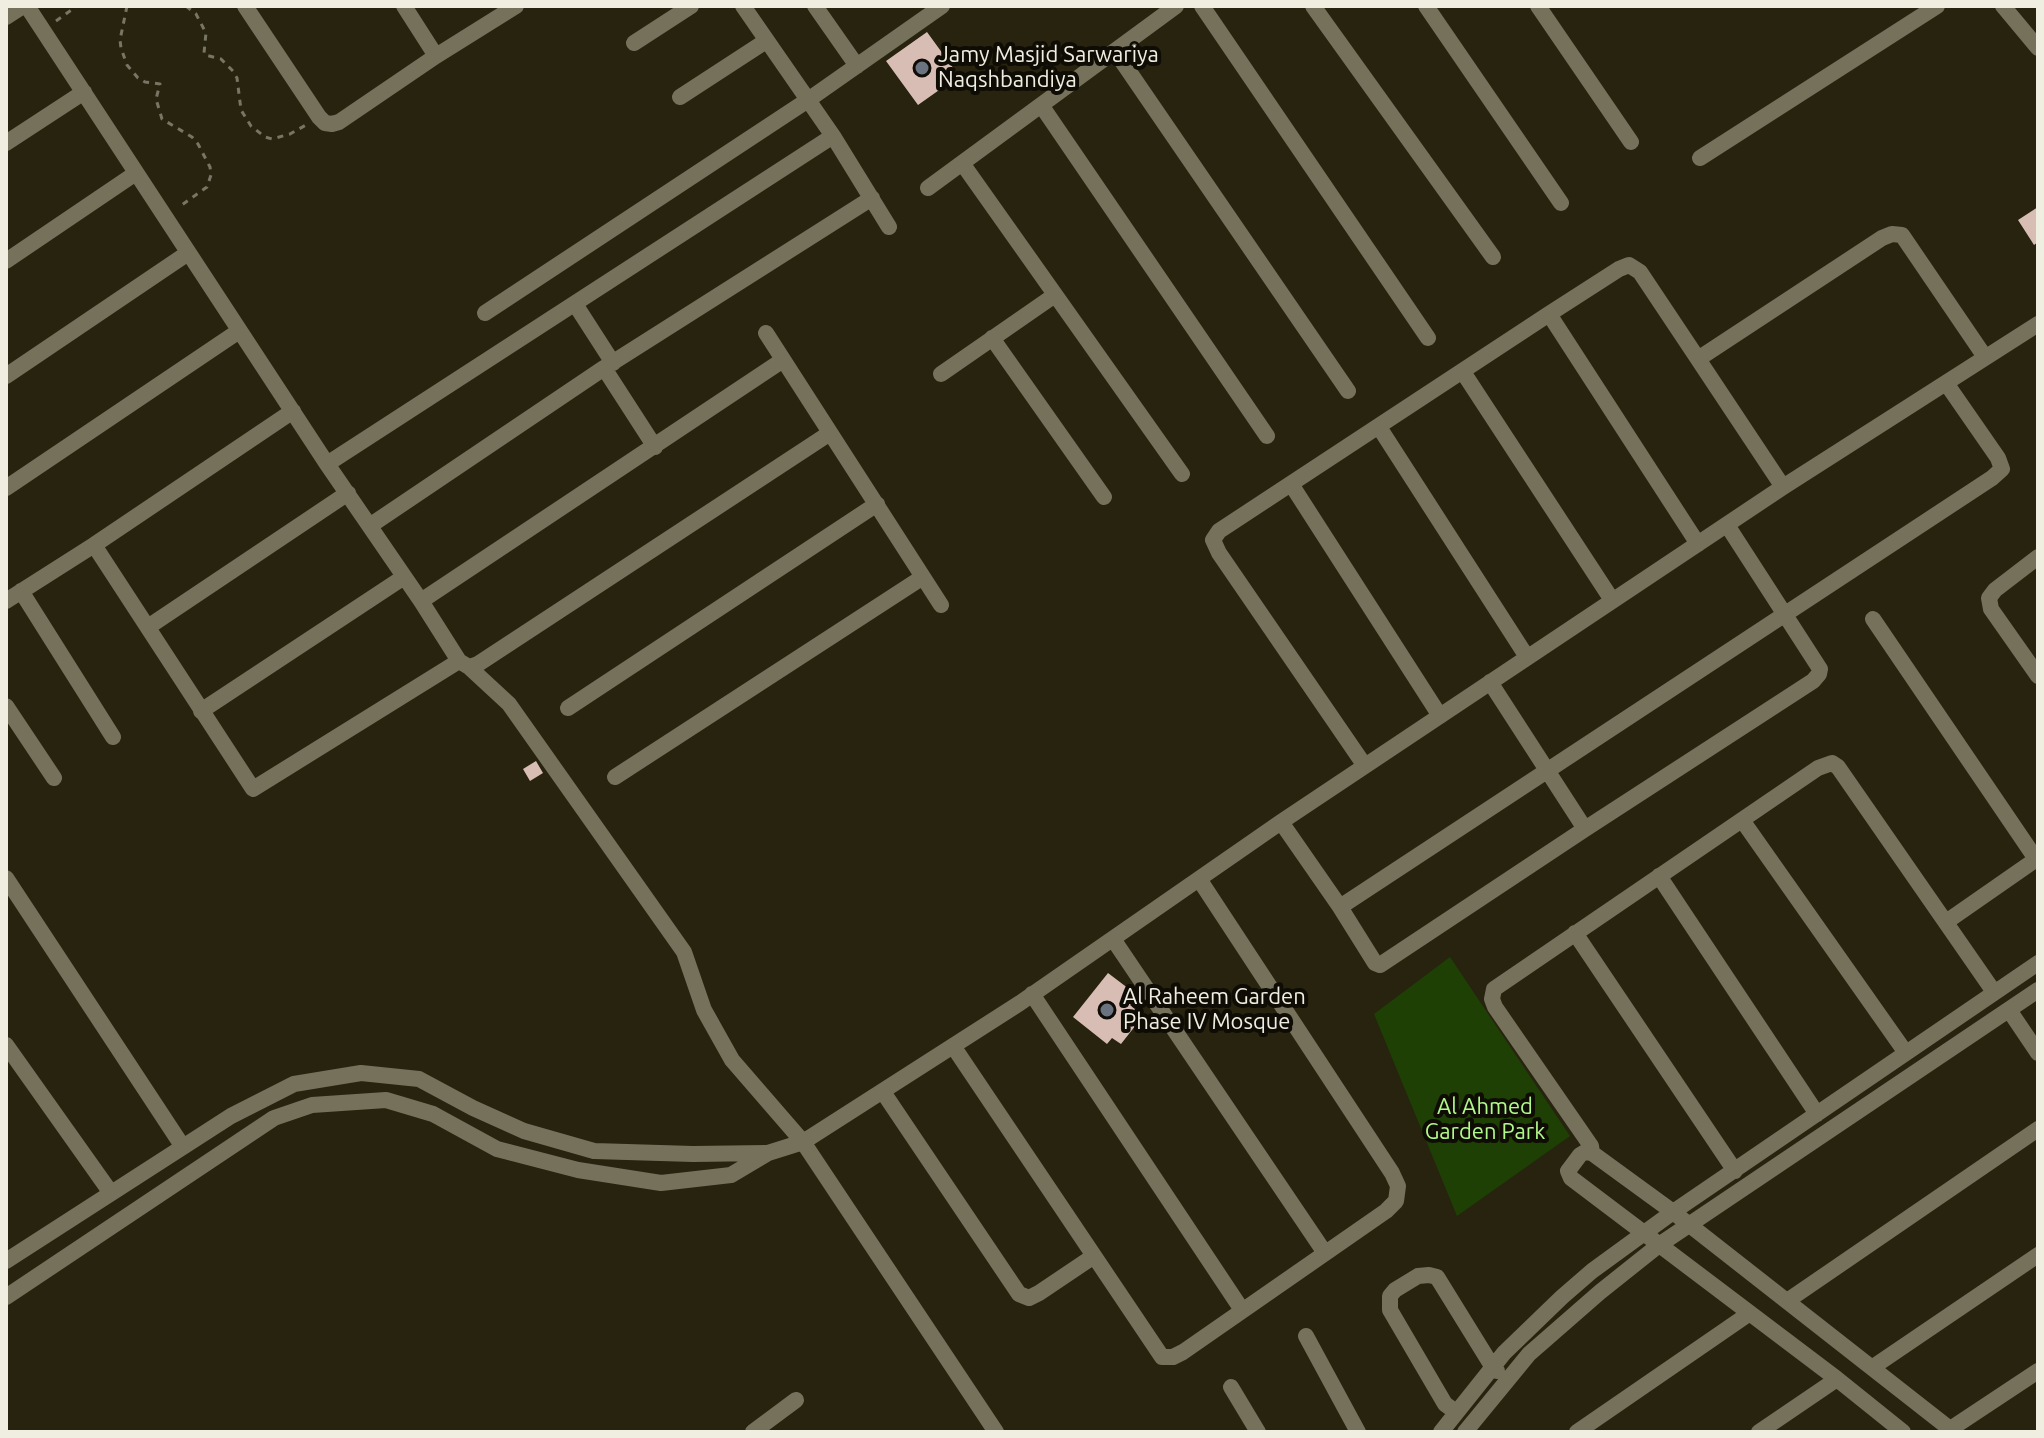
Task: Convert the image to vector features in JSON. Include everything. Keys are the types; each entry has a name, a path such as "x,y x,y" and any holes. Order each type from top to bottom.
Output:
{"street":[{"path":"6,17 25,6 43,30 327,464 464,664 509,704 684,952 704,1010 732,1060 803,1142 996,1432"},
{"path":"245,6 325,123 339,122 516,6"},
{"path":"404,6 436,56"},
{"path":"634,43 691,6"},
{"path":"743,6 833,136 889,227"},
{"path":"815,6 857,66"},
{"path":"928,188 1176,6"},
{"path":"1202,6 1428,338"},
{"path":"1313,6 1493,257"},
{"path":"1426,6 1561,203"},
{"path":"1538,6 1631,142"},
{"path":"1700,158 1937,6"},
{"path":"2003,6 2038,48"},
{"path":"485,313 808,100 935,8"},
{"path":"680,97 766,41"},
{"path":"1115,51 1348,391"},
{"path":"6,143 84,92"},
{"path":"1041,105 1267,436"},
{"path":"327,464 833,136"},
{"path":"962,163 1182,474"},
{"path":"6,261 136,173"},
{"path":"371,525 609,365 872,198"},
{"path":"1698,359 1892,234 1902,235 1985,357"},
{"path":"6,376 188,253"},
{"path":"1365,766 1219,553 1213,540 1219,531 1549,314 1629,265 1640,272 1783,487"},
{"path":"941,374 1055,295"},
{"path":"575,304 655,447"},
{"path":"1549,314 1698,544"},
{"path":"6,1297 274,1118 312,1105 386,1100 433,1114 497,1149 578,1170 661,1183 731,1175 768,1153 803,1142 1032,994 1612,600 2038,324"},
{"path":"6,488 239,331"},
{"path":"766,333 941,605"},
{"path":"992,338 1104,497"},
{"path":"421,601 783,360"},
{"path":"1463,372 1612,600"},
{"path":"1340,907 1992,478 2002,469 1998,458 1946,383"},
{"path":"6,601 293,411"},
{"path":"1379,427 1527,657"},
{"path":"94,545 253,789 464,664 478,664 491,656 830,433"},
{"path":"1291,484 1440,716"},
{"path":"148,627 348,493"},
{"path":"568,708 877,504"},
{"path":"1281,822 1375,963 1380,965 1813,681 1820,669 1727,525"},
{"path":"2038,557 1989,598 1991,609 2038,676"},
{"path":"201,711 404,577"},
{"path":"615,777 923,577"},
{"path":"21,591 113,737"},
{"path":"1873,619 2037,858 1946,922"},
{"path":"1490,682 1585,829"},
{"path":"6,706 54,778"},
{"path":"1592,1153 1591,1146 1495,1007 1492,999 1494,989 1818,768 1832,763 1838,767 1994,992 2014,1006 2038,1053"},
{"path":"1742,820 1906,1053"},
{"path":"1659,876 1817,1114"},
{"path":"6,878 183,1147"},
{"path":"953,1046 1162,1357 1173,1357 1183,1352 1386,1211 1396,1201 1398,1186 1199,879"},
{"path":"1575,933 1735,1171"},
{"path":"1113,939 1325,1253"},
{"path":"1441,1432 1504,1353 1592,1271 1673,1212 2038,963"},
{"path":"1465,1432 1529,1354 1659,1245 2038,990"},
{"path":"1994,992 1994,1019"},
{"path":"1032,994 1242,1310"},
{"path":"6,1045 111,1193"},
{"path":"6,1260 231,1116 294,1084 361,1073 419,1079 524,1131 594,1151 768,1153"},
{"path":"883,1092 1019,1294 1029,1298 1039,1293 1094,1256"},
{"path":"231,1116 245,1138"},
{"path":"1787,1301 2038,1129"},
{"path":"1903,1432 1571,1178 1568,1171 1580,1155 1592,1153 1673,1212 1873,1367 1948,1430 2038,1371"},
{"path":"1873,1367 2038,1255"},
{"path":"1456,1412 1445,1404 1390,1310 1390,1296 1395,1290 1418,1276 1437,1277 1492,1366 1507,1379"},
{"path":"1577,1432 1750,1313"},
{"path":"1306,1336 1358,1432"},
{"path":"1759,1432 1837,1379"},
{"path":"1231,1387 1258,1432"},
{"path":"753,1432 796,1400"}],"path":[{"path":"43,30 77,6"},
{"path":"127,6 120,32 127,65 138,78 160,84 156,99 159,114 168,124 192,137 210,167 207,187 165,217"},
{"path":"186,6 196,14 206,33 204,53 221,59 237,78 241,110 258,133 280,139 319,117"}],"green space":[{"name":"Al Ahmed Garden Park","path":"1450,957 1570,1136 1457,1216 1374,1014"}],"building":[{"name":"Jamy Masjid Sarwariya Naqshbandiya","path":"927,32 959,76 918,105 886,61"},
{"path":"2038,207 2038,242 2034,245 2018,220"},
{"path":"536,761 543,773 530,781 523,769"},
{"name":"Al Raheem Garden Phase IV Mosque","path":"1108,973 1137,995 1130,1005 1143,1016 1121,1044 1112,1038 1107,1044 1073,1017"}],"place":[{"name":"Jamy Masjid Sarwariya Naqshbandiya","path":"922,68"},
{"name":"Al Raheem Garden Phase IV Mosque","path":"1107,1010"}]}
